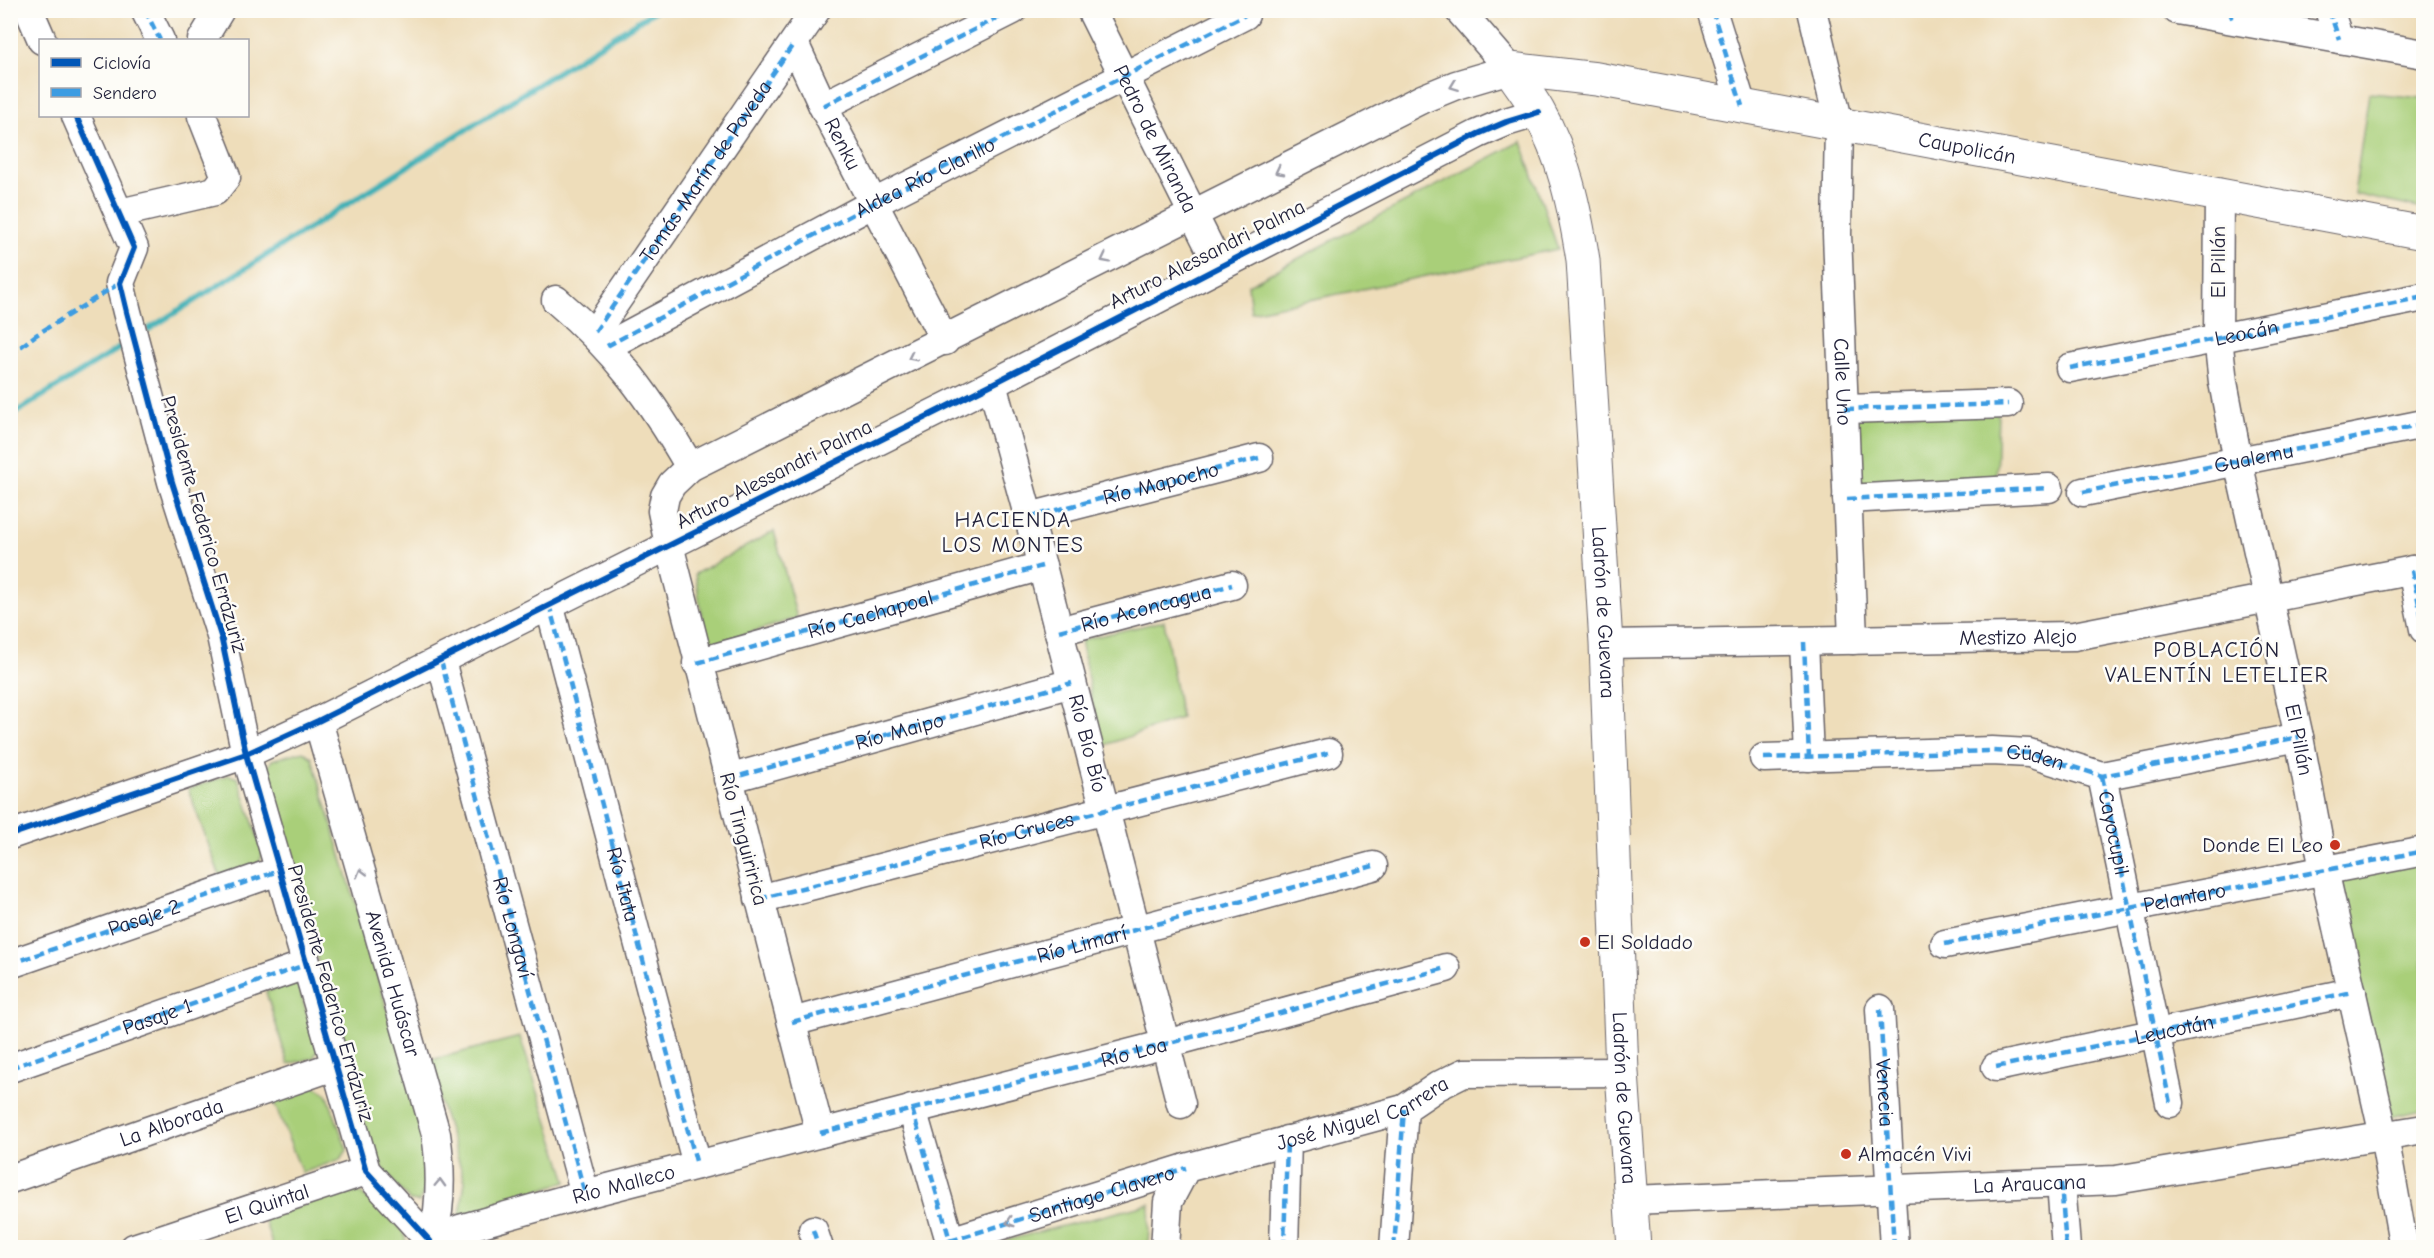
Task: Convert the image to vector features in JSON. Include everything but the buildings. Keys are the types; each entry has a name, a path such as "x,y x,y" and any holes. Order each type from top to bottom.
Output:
{"main road":[{"name":"Caupolicán","path":"1510,69 1597,79 2219,192 2424,232"},
{"name":"Ladrón de Guevara","path":"1510,69 1544,125 1573,200 1583,260 1606,644 1622,1072 1634,1248"},
{"path":"1544,125 1551,118 1559,103 1571,92 1597,79"}],"street":[{"path":"29,10 42,39"},
{"path":"146,10 160,39"},
{"path":"203,39 220,10"},
{"name":"Tomás Marín de Poveda","path":"601,339 816,10"},
{"path":"823,106 1012,10"},
{"name":"Pedro de Miranda","path":"1091,10 1219,266"},
{"name":"Ladrón de Guevara","path":"1459,10 1510,69"},
{"path":"1712,10 1742,106"},
{"name":"Calle Uno","path":"1812,10 1839,124 1837,234 1853,640"},
{"path":"2177,10 2231,15 2339,39 2424,54"},
{"path":"2329,10 2339,39"},
{"name":"Aldea Río Clarillo","path":"601,339 1245,15"},
{"name":"Renku","path":"794,43 823,106 945,341"},
{"name":"Arturo Alessandri Palma","path":"669,545 662,511 665,496 672,484 690,467 945,341 1422,99 1456,85 1510,69"},
{"name":"Presidente Federico Errázuriz","path":"76,117 134,248 120,284 172,482 221,636 246,754 278,871 366,1171 431,1244"},
{"path":"120,213 215,191 226,177 202,117"},
{"name":"Arturo Alessandri Palma","path":"10,835 246,754 318,721 992,384 1478,134 1506,122 1544,125"},
{"name":"El Pillán","path":"2219,192 2218,338 2238,461 2299,737 2324,870 2384,1136 2404,1248"},
{"name":"Leocán","path":"2070,368 2424,297"},
{"path":"556,300 601,339 659,413 690,467"},
{"name":"Río Bío Bío","path":"992,384 1042,566 1181,1104"},
{"path":"1845,409 2008,404"},
{"name":"Gualemu","path":"2084,492 2424,424"},
{"name":"Río Mapocho","path":"1029,517 1259,458"},
{"path":"1847,499 2049,488"},
{"name":"Río Tinguiririca","path":"669,545 697,663 820,1133"},
{"name":"Río Cachapoal","path":"697,663 1042,566"},
{"path":"2418,569 2424,629"},
{"name":"Mestizo Alejo","path":"1606,644 2074,636 2418,569"},
{"name":"Río Aconcagua","path":"1059,631 1232,585"},
{"name":"Río Itata","path":"549,604 697,1164"},
{"path":"1804,642 1809,757"},
{"name":"Río Longaví","path":"441,661 585,1194"},
{"name":"Río Maipo","path":"728,779 1072,683"},
{"name":"Avenida Huáscar","path":"318,721 436,1134 440,1180 438,1214 431,1244"},
{"name":"Güden","path":"1764,758 1992,751 2029,753 2102,776 2299,737"},
{"name":"Río Cruces","path":"759,899 1106,812 1328,753"},
{"name":"Cayocupil","path":"2102,776 2170,1103"},
{"name":"Pelantaro","path":"1945,944 2424,851"},
{"name":"Río Limarí","path":"792,1022 1373,866"},
{"name":"Pasaje 2","path":"10,964 278,871"},
{"name":"Pasaje 1","path":"10,1068 305,965"},
{"name":"Río Loa","path":"820,1133 1166,1044 1446,968"},
{"name":"Leucotán","path":"1996,1067 2352,992"},
{"name":"Venecia","path":"1880,1009 1894,1248"},
{"name":"La Alborada","path":"10,1179 334,1066"},
{"name":"José Miguel Carrera","path":"1186,1168 1404,1109 1438,1086 1464,1074 1622,1072"},
{"path":"912,1109 951,1244"},
{"path":"1394,1248 1404,1109"},
{"name":"La Araucana","path":"1632,1200 2116,1180 2424,1129"},
{"name":"Río Malleco","path":"431,1244 460,1229 820,1133"},
{"path":"1284,1248 1287,1140"},
{"path":"1165,1248 1168,1202 1186,1168"},
{"name":"Santiago Clavero","path":"951,1244 1186,1168"},
{"name":"El Quintal","path":"152,1245 366,1171"},
{"path":"2061,1183 2066,1248"}],"green space":[{"path":"2369,93 2423,98 2423,209 2354,194"},
{"path":"1521,141 1558,249 1251,312 1248,285"},
{"path":"1998,412 1996,482 1851,485 1850,414"},
{"path":"774,531 797,618 707,646 695,574"},
{"path":"1164,621 1181,718 1100,747 1081,640"},
{"path":"303,751 312,758 422,1126 427,1174 419,1202 410,1201 385,1172 373,1151 264,774 272,760"},
{"path":"229,775 238,778 263,853 259,863 221,879 188,789"},
{"path":"2423,862 2423,1110 2389,1117 2337,878"},
{"path":"297,981 318,1050 313,1058 288,1064 266,992"},
{"path":"520,1037 567,1181 460,1216 465,1181 427,1061"},
{"path":"314,1086 327,1094 347,1150 341,1159 302,1173 273,1100"},
{"path":"344,1190 360,1193 402,1229 408,1247 273,1247 264,1219"},
{"path":"1150,1204 1148,1247 979,1247"}],"waterway":[{"path":"149,329 656,10"},
{"path":"10,416 121,347"}],"marked path":[{"path":"145,10 160,39"},
{"path":"823,106 1013,10"},
{"path":"1712,10 1742,106"},
{"path":"2229,10 2233,20"},
{"path":"2329,10 2339,39"},
{"path":"607,346 874,203 1245,15"},
{"path":"595,332 794,43"},
{"path":"10,355 36,335 120,283"},
{"path":"2070,368 2424,297"},
{"path":"1845,409 2008,404"},
{"path":"2083,492 2424,424"},
{"path":"1029,517 1259,458"},
{"path":"1847,499 2049,488"},
{"path":"697,663 1042,566"},
{"path":"2412,570 2424,629"},
{"path":"1059,631 1232,585"},
{"path":"549,604 697,1165"},
{"path":"1804,642 1809,757"},
{"path":"441,661 585,1194"},
{"path":"728,779 1072,683"},
{"path":"1764,758 1992,751 2029,753 2102,776 2299,737"},
{"path":"759,899 1328,753"},
{"path":"2102,776 2170,1103"},
{"path":"1945,944 2424,851"},
{"path":"792,1022 1373,866"},
{"path":"10,964 278,871"},
{"path":"10,1068 305,965"},
{"path":"820,1133 1166,1044 1446,968"},
{"path":"1996,1067 2352,992"},
{"path":"1880,1009 1894,1248"},
{"path":"912,1109 952,1247"},
{"path":"1394,1248 1404,1109"},
{"path":"1284,1248 1287,1140"},
{"path":"950,1241 1186,1168"},
{"path":"2061,1183 2066,1248"},
{"path":"813,1230 819,1248"},
{"path":"159,1239 163,1248"}],"cycle path":[{"path":"10,835 246,754 318,721 992,384 1478,134 1539,112"},
{"path":"76,117 134,248 120,283 127,312 172,482 221,636 246,754 366,1171 430,1241"}],"place":[{"name":"Donde El Leo","path":"2335,845"},
{"name":"El Soldado","path":"1585,942"},
{"name":"Almacén Vivi","path":"1846,1154"}],"district":[{"name":"HACIENDA LOS MONTES","path":"1013,532"},
{"name":"POBLACIÓN VALENTÍN LETELIER","path":"2217,662"}]}
